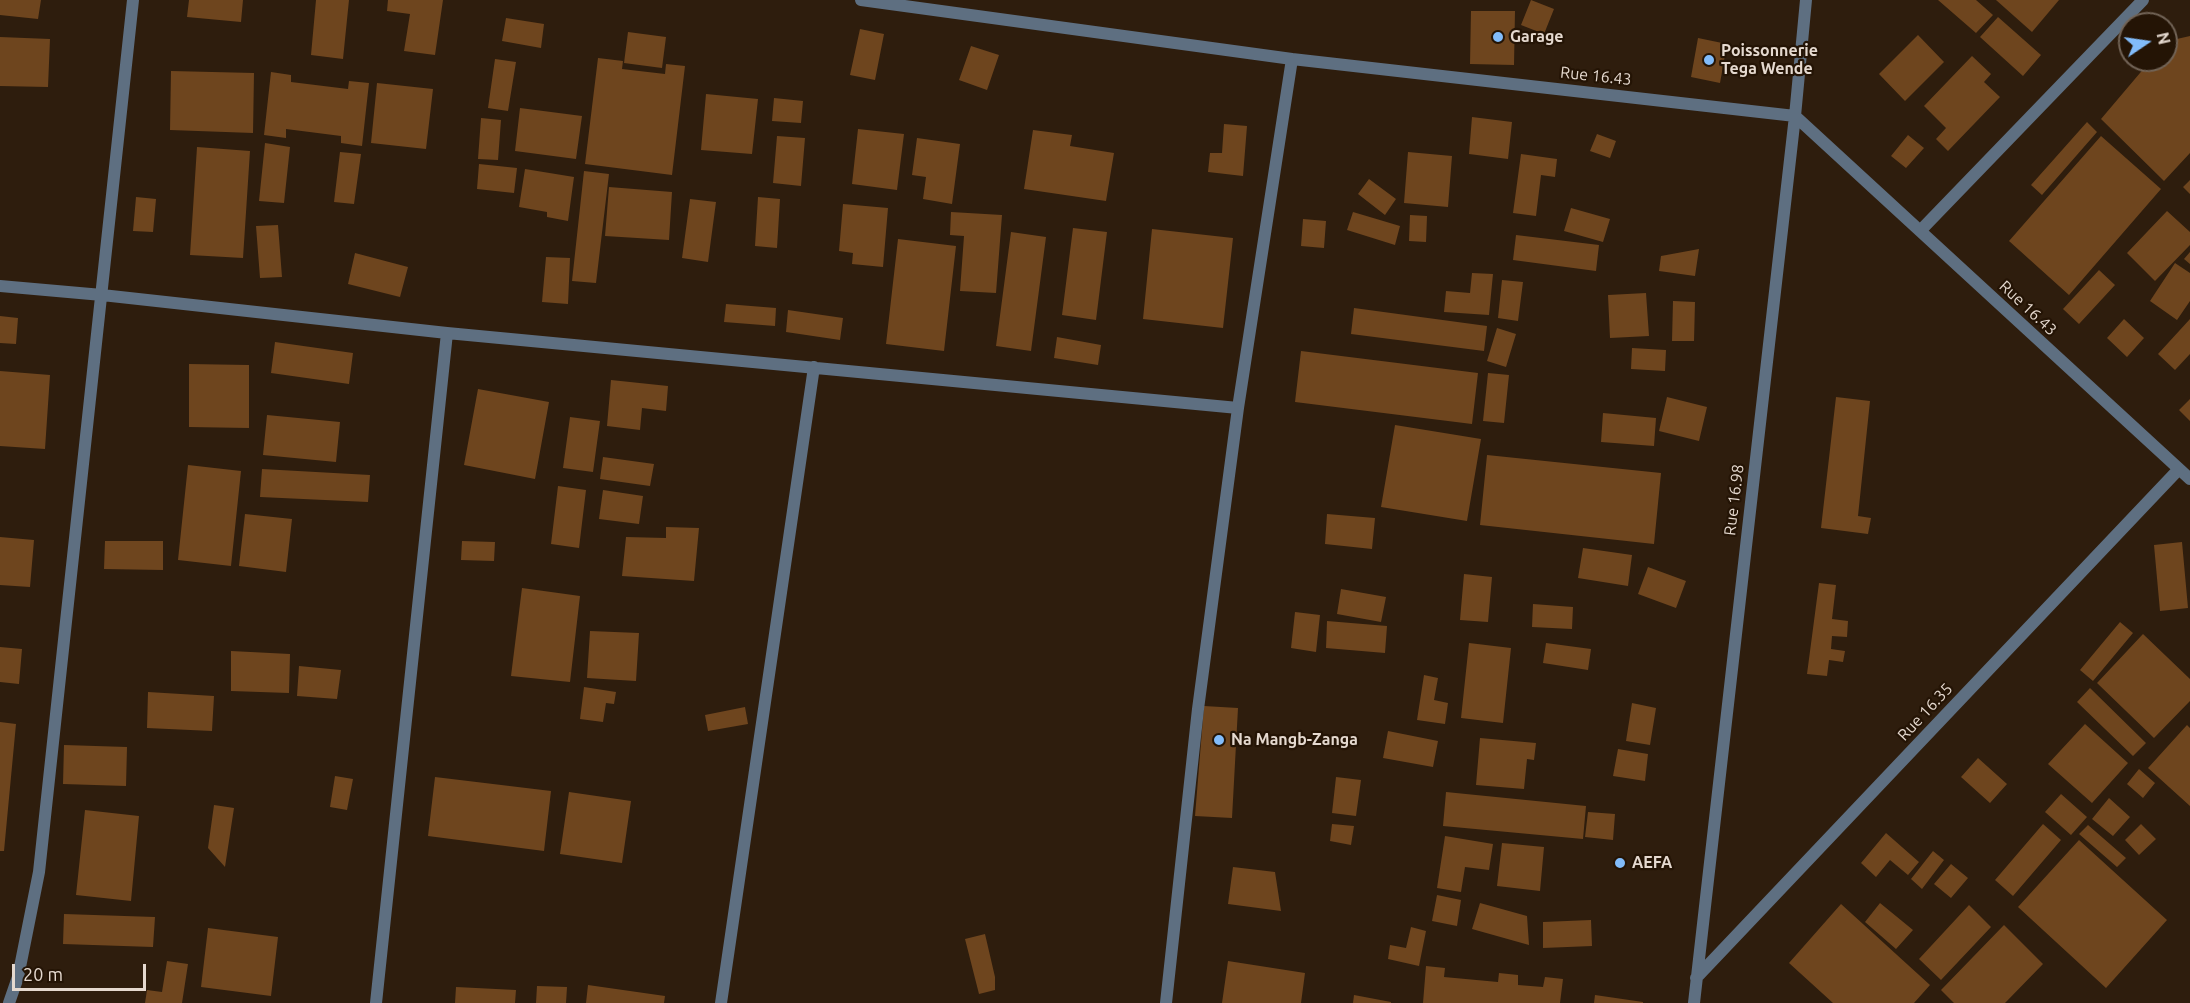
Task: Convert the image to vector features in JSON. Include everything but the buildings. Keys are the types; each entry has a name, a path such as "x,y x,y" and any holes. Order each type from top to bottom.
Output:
{"street":[{"path":"9,1003 18,977 39,872 133,0"},
{"name":"Rue 16.43","path":"861,0 1292,59 1795,116 2190,479"},
{"name":"Rue 16.98","path":"1694,1003 1795,116 1806,0"},
{"path":"1920,231 2143,0"},
{"path":"1166,1003 1198,709 1238,408 1292,59"},
{"path":"0,286 447,333 1238,408"},
{"path":"376,1003 447,333"},
{"path":"721,1003 814,367"},
{"name":"Rue 16.35","path":"1696,978 2179,469"}],"place":[{"name":"Garage","path":"1498,37"},
{"name":"Poissonnerie Tega Wende","path":"1709,60"},
{"name":"Na Mangb-Zanga","path":"1219,740"},
{"name":"AEFA","path":"1620,863"}]}
